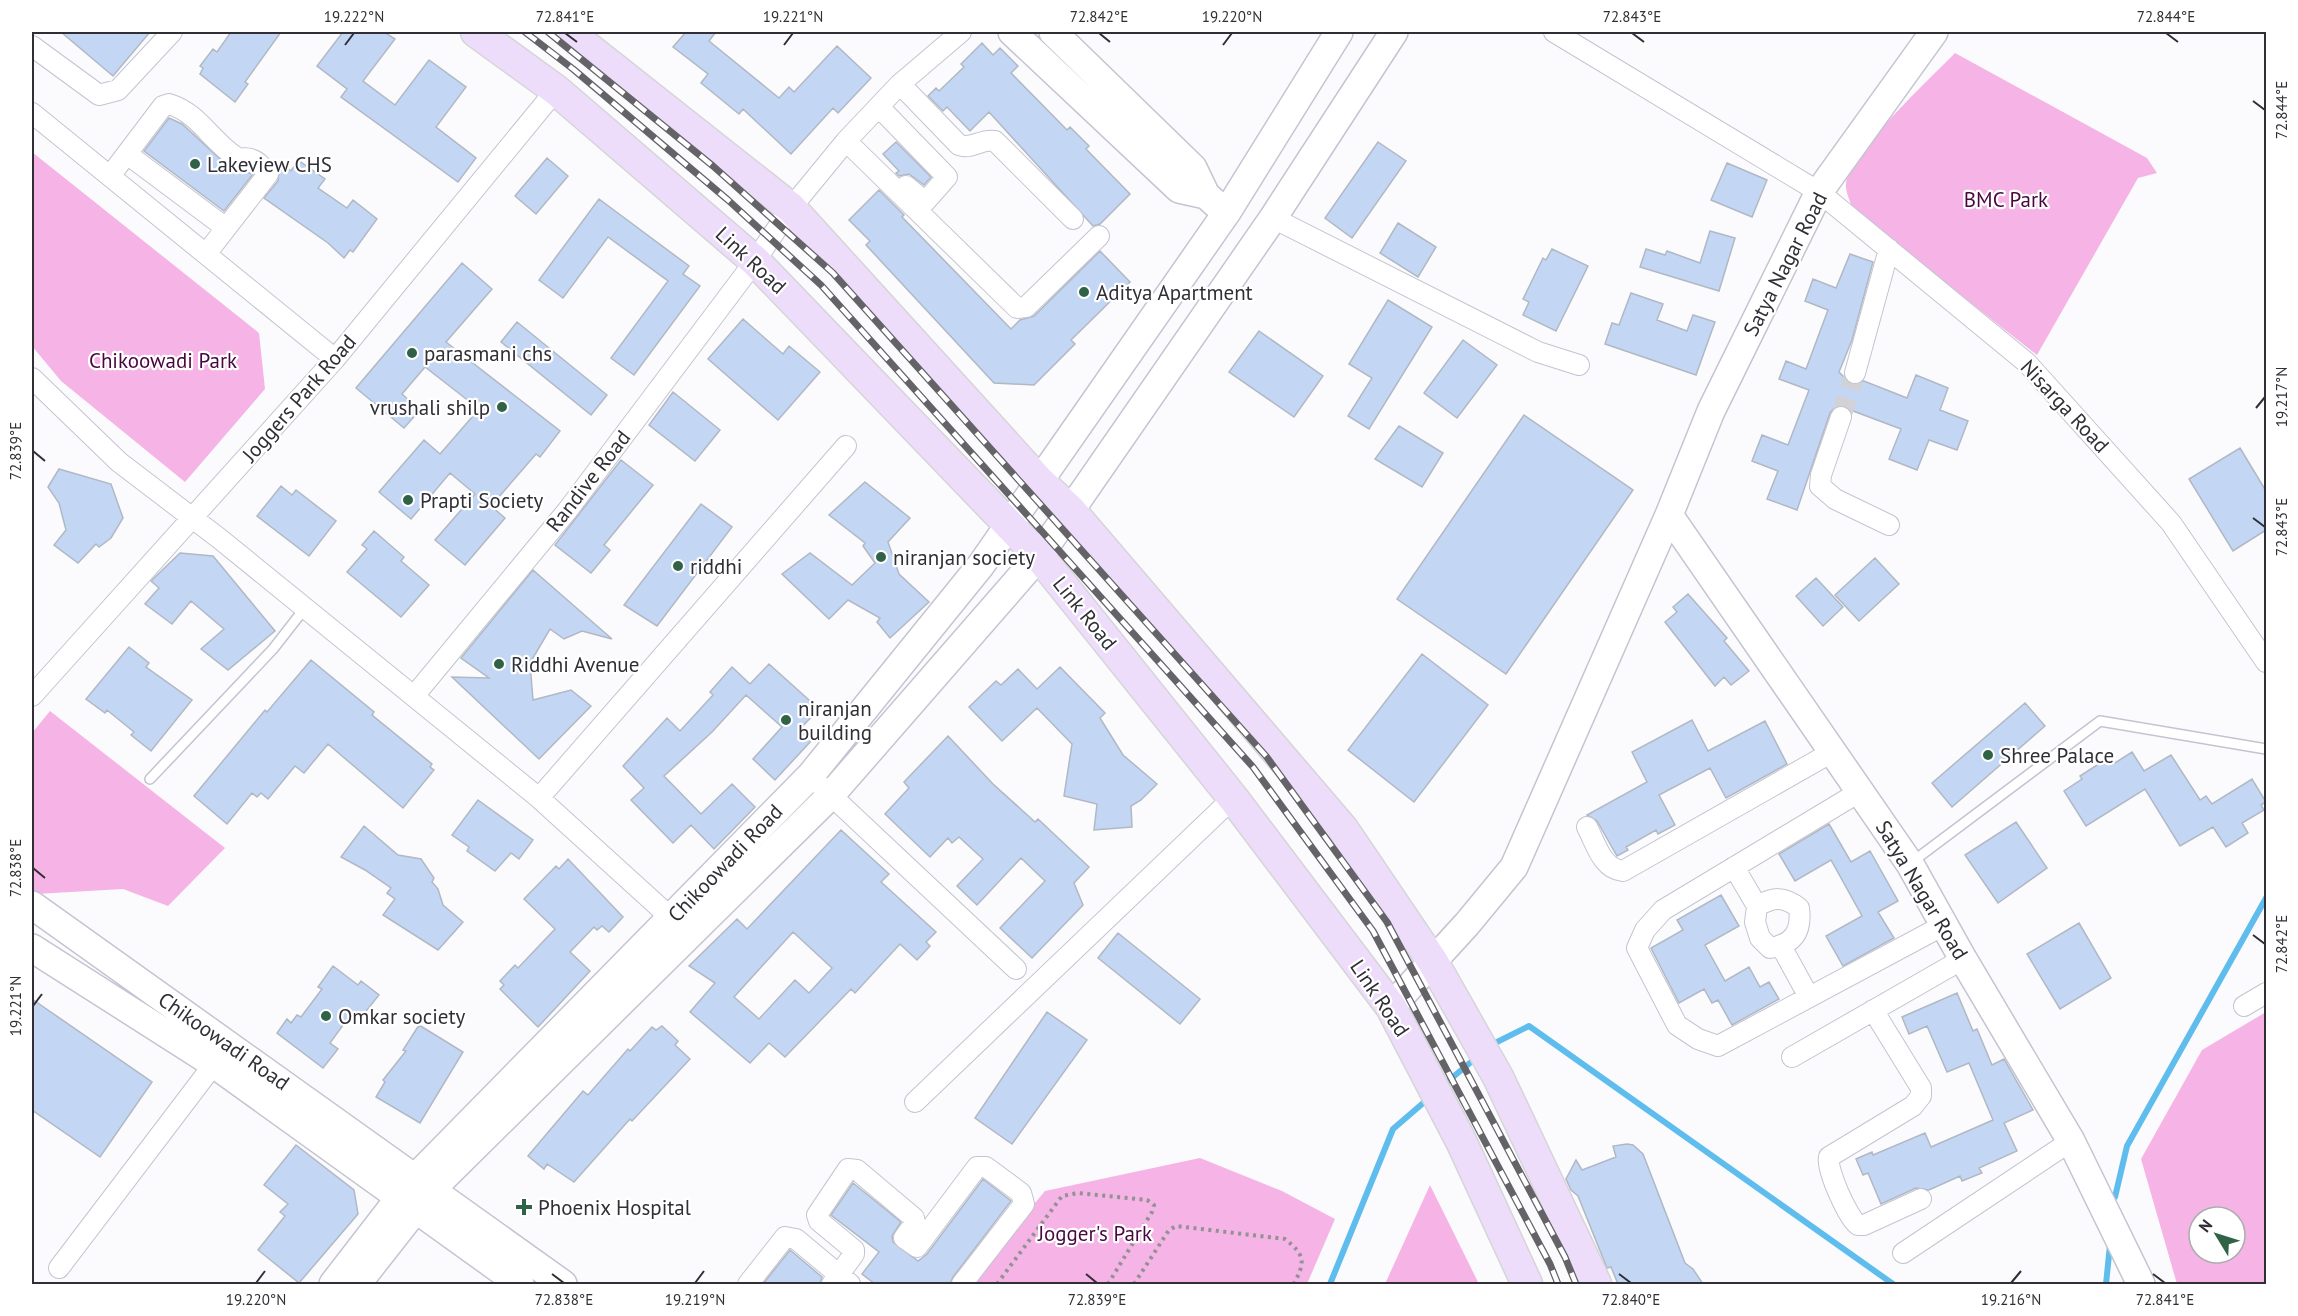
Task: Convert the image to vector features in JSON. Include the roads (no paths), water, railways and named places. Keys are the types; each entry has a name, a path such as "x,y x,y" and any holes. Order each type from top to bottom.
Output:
{"main road":[{"name":"Link Road","path":"476,32 556,90 755,261 1039,556 1233,798 1391,1007 1461,1141 1527,1284"},
{"path":"568,32 791,208 1039,481 1071,511 1343,829 1432,962 1483,1051 1596,1284"}],"street":[{"path":"32,46 99,95 109,94 118,90 172,32"},
{"name":"Randive Road","path":"414,696 567,511 755,261 791,208 850,137 900,84 961,32"},
{"path":"1012,32 1179,189 1206,195"},
{"path":"1053,32 1193,168 1206,195 1227,212"},
{"name":"Chikoowadi Road","path":"333,1284 415,1194 680,926 811,775 1011,526 1065,443 1227,212 1339,32"},
{"name":"Chikoowadi Road","path":"680,926 830,796 1039,556 1273,218 1394,32"},
{"name":"Nisarga Road","path":"1554,32 1819,192 2027,363 2171,523 2266,662"},
{"name":"Satya Nagar Road","path":"1391,1007 1514,867 1669,515 1711,411 1819,192 1934,32"},
{"path":"900,84 959,145 965,147 989,140 995,141 1073,219"},
{"name":"Joggers Park Road","path":"32,696 334,359 556,90"},
{"path":"110,176 163,106 170,104 204,125 210,136 239,159 250,159 264,169 268,174 206,255"},
{"path":"850,137 920,200 925,202 945,183 947,177 879,107"},
{"path":"32,113 334,359"},
{"path":"850,137 1017,308 1026,307 1099,236"},
{"path":"127,154 226,228"},
{"path":"1273,218 1538,352 1579,365"},
{"path":"1855,373 1888,249"},
{"path":"32,378 119,462 193,518 539,798 680,926"},
{"path":"1841,417 1821,475 1820,486 1835,499 1889,525"},
{"path":"1065,443 1099,471"},
{"path":"539,798 846,446"},
{"name":"Satya Nagar Road","path":"1669,515 1910,864 1963,959 2071,1141 2141,1284"},
{"path":"1587,827 1607,865 1614,870 1623,871 1834,751"},
{"path":"811,775 830,796 1016,969"},
{"path":"1861,791 1663,910 1645,930 1637,948 1677,1025 1698,1039 1718,1046 1944,925"},
{"path":"915,1102 1233,798"},
{"path":"1734,867 1757,906 1755,922 1760,938 1770,948 1781,946 1794,937 1801,924 1799,908 1789,899 1771,898 1757,906"},
{"name":"Chikoowadi Road","path":"32,905 415,1194 520,1284"},
{"path":"1781,946 1809,997"},
{"name":"Chikoowadi Road","path":"32,948 555,1282"},
{"path":"1792,1057 1963,959"},
{"path":"2244,1006 2266,993"},
{"path":"1873,1010 1921,1088 1922,1096 1913,1107 1829,1157 1828,1169 1858,1226 1921,1199"},
{"path":"59,1268 214,1064"},
{"path":"1903,1253 2071,1141"},
{"path":"748,1284 785,1237 795,1239 840,1282 854,1250 819,1221 817,1215 848,1169 857,1170 914,1218 915,1223 904,1238 917,1247 977,1167 986,1167 1021,1193 1023,1204 962,1284"},
{"name":"Chikoowadi Road","path":"357,1284 415,1194"}],"lane":[{"path":"150,779 273,649 305,608"},
{"path":"1910,864 2100,721 2266,749"}],"waterway":[{"path":"2115,1197 2127,1146 2266,898"},
{"path":"1489,1046 1529,1026 1893,1284"},
{"path":"1441,1087 1477,1057"},
{"path":"1330,1284 1393,1129 1429,1098"},
{"path":"2106,1284 2110,1245"}],"tunnel":[{"path":"1841,417 1855,373"}],"railway":[{"path":"525,32 573,69 728,200 821,285 1253,767 1373,931 1550,1264 1558,1284"},
{"path":"548,32 713,166 833,273 1266,756 1387,922 1565,1257 1576,1284"}],"place":[{"name":"Lakeview CHS","path":"195,164"},
{"name":"Aditya Apartment","path":"1084,292"},
{"name":"parasmani chs","path":"412,353"},
{"name":"vrushali shilp","path":"502,407"},
{"name":"Prapti Society","path":"408,500"},
{"name":"niranjan society","path":"881,557"},
{"name":"riddhi","path":"678,566"},
{"name":"Riddhi Avenue","path":"499,664"},
{"name":"niranjan building","path":"786,720"},
{"name":"Shree Palace","path":"1988,755"},
{"name":"Omkar society","path":"326,1016"},
{"name":"Phoenix Hospital","path":"524,1207"}],"park label":[{"name":"BMC Park","path":"2006,199"},
{"name":"Chikoowadi Park","path":"163,360"},
{"name":"Jogger's Park","path":"1095,1233"}]}
